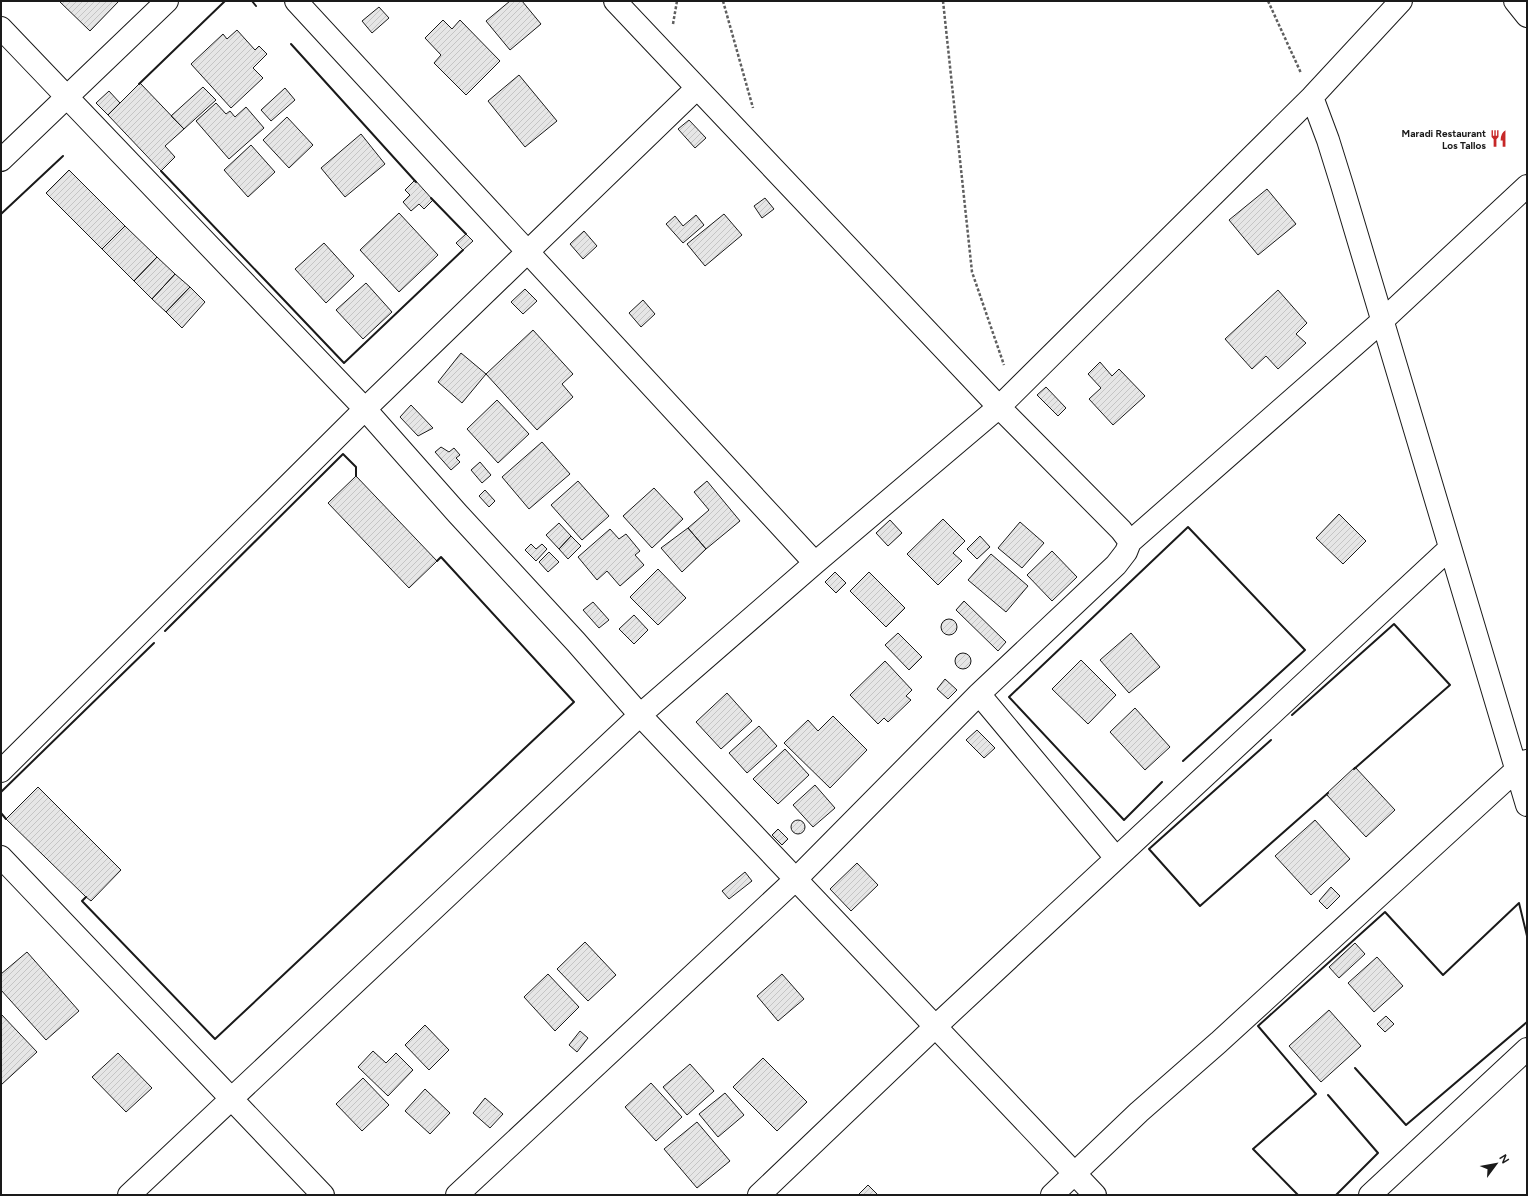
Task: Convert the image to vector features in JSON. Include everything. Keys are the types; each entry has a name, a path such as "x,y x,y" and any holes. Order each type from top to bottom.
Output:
{"street":[{"path":"1,160 167,1"},
{"path":"296,1 815,563"},
{"path":"615,1 697,88 1007,400 1130,542"},
{"path":"129,1195 640,715 815,563 1007,400 1312,97 1401,1"},
{"path":"1515,1 1527,16"},
{"path":"1,28 66,98 365,409 640,715 1095,1195"},
{"path":"1,771 365,409 697,88"},
{"path":"1312,97 1328,140 1450,548 1522,765 1527,805"},
{"path":"457,1195 796,880 979,694 1116,565 1126,552 1130,542 1382,321 1527,186"},
{"path":"759,1195 936,1026 1450,548"},
{"path":"979,694 1116,858"},
{"path":"1052,1195 1139,1112 1219,1042 1522,765"},
{"path":"1,857 323,1195"},
{"path":"1370,1195 1527,1049"}],"path":[{"path":"723,1 753,109"},
{"path":"942,1 972,272 1007,400"},
{"path":"1268,1 1312,97"}],"building":[{"path":"59,1 119,1 90,31"},
{"path":"510,1 522,1 541,24 510,50 486,21"},
{"path":"379,7 389,18 372,33 362,21"},
{"path":"443,20 452,29 460,20 500,61 466,95 434,63 441,55 425,38"},
{"path":"237,30 255,50 259,46 267,54 253,68 263,78 231,108 191,64 223,34 227,39"},
{"path":"519,75 557,121 525,147 488,101"},
{"path":"140,83 184,129 165,146 175,157 161,171 108,115"},
{"path":"203,87 216,100 184,129 171,116"},
{"path":"285,88 295,100 271,121 261,110"},
{"path":"109,91 120,103 108,115 96,103"},
{"path":"216,103 226,114 230,111 235,117 246,107 264,128 229,159 196,121"},
{"path":"287,117 313,145 289,168 263,140"},
{"path":"689,120 706,138 695,148 678,129"},
{"path":"361,134 385,164 345,197 321,168"},
{"path":"251,145 275,172 248,197 224,170"},
{"path":"69,170 125,226 102,249 46,193"},
{"path":"415,180 433,200 424,209 419,204 411,211 403,202 410,195 405,190"},
{"path":"1267,189 1296,224 1258,255 1229,220"},
{"path":"765,198 774,209 762,218 754,206"},
{"path":"399,213 438,255 399,292 360,250"},
{"path":"724,214 742,235 705,266 687,244"},
{"path":"696,215 704,225 683,243 666,224 675,216 683,226"},
{"path":"125,226 157,257 134,281 102,249"},
{"path":"584,231 597,246 583,259 570,244"},
{"path":"466,234 473,241 463,250 456,243"},
{"path":"324,243 354,276 326,303 295,269"},
{"path":"157,257 175,274 152,299 134,281"},
{"path":"175,274 190,287 166,312 152,299"},
{"path":"366,283 392,312 363,339 336,310"},
{"path":"190,287 205,302 182,328 166,312"},
{"path":"525,289 537,301 523,314 511,302"},
{"path":"1278,290 1307,323 1296,334 1306,343 1278,369 1266,356 1252,369 1225,339"},
{"path":"643,300 655,314 641,327 629,313"},
{"path":"533,330 573,374 562,384 573,397 537,430 486,374"},
{"path":"461,353 486,374 462,403 438,382"},
{"path":"1100,362 1112,376 1119,369 1145,396 1113,425 1089,399 1101,388 1088,374"},
{"path":"1046,387 1066,408 1058,416 1037,395"},
{"path":"497,400 529,434 498,463 467,429"},
{"path":"411,405 433,428 418,436 400,417"},
{"path":"542,442 570,474 529,509 502,477"},
{"path":"441,447 449,452 454,448 460,455 456,458 460,462 451,470 435,452"},
{"path":"480,462 491,475 482,483 471,470"},
{"path":"356,476 437,561 409,588 328,503"},
{"path":"578,481 609,516 582,540 551,505"},
{"path":"707,481 740,521 706,549 688,528 709,510 694,492"},
{"path":"654,488 683,519 652,548 623,516"},
{"path":"485,490 495,501 489,507 479,496"},
{"path":"1339,514 1366,541 1343,564 1316,538"},
{"path":"943,519 965,541 953,553 962,561 938,585 907,554"},
{"path":"890,520 902,533 888,546 876,533"},
{"path":"1020,522 1044,543 1022,568 998,548"},
{"path":"559,523 571,536 559,549 546,535"},
{"path":"688,528 706,549 682,572 661,548"},
{"path":"610,529 619,539 626,534 640,551 635,555 644,565 620,586 607,571 597,580 578,557"},
{"path":"571,536 581,546 568,559 559,549"},
{"path":"980,536 990,547 977,559 967,549"},
{"path":"531,544 536,549 542,544 547,549 536,561 525,550"},
{"path":"1052,551 1077,577 1052,601 1027,575"},
{"path":"549,552 559,562 548,572 539,562"},
{"path":"991,554 1028,586 1006,612 968,580"},
{"path":"658,569 686,598 658,625 630,597"},
{"path":"835,572 846,583 836,593 825,582"},
{"path":"869,572 905,608 886,627 850,591"},
{"path":"964,601 1006,642 998,651 956,610"},
{"path":"593,602 609,620 599,628 583,610"},
{"path":"634,615 648,630 634,644 619,629"},
{"path":"949,619 956,624 957,627 952,634 949,635 942,630 941,627 946,620"},
{"path":"898,633 922,657 909,670 885,645"},
{"path":"1131,633 1160,667 1129,693 1100,660"},
{"path":"963,653 970,658 971,661 966,668 963,669 956,664 955,661 960,654"},
{"path":"1081,660 1116,695 1088,724 1052,689"},
{"path":"885,661 912,690 906,696 911,700 888,722 884,718 878,724 850,695"},
{"path":"945,679 957,690 948,699 937,689"},
{"path":"727,693 752,721 721,749 696,722"},
{"path":"1135,708 1170,747 1145,770 1110,732"},
{"path":"833,716 867,750 830,788 784,743 808,720 818,731"},
{"path":"759,726 777,746 747,773 729,753"},
{"path":"977,730 995,748 984,758 966,740"},
{"path":"785,749 809,775 778,804 753,779"},
{"path":"1355,767 1395,810 1366,837 1326,794"},
{"path":"815,785 835,808 813,827 793,805"},
{"path":"38,787 121,870 91,901 6,819"},
{"path":"795,820 801,820 805,824 805,830 801,834 795,834 791,830 791,824"},
{"path":"1315,820 1350,859 1311,895 1275,856"},
{"path":"778,829 788,839 782,845 772,835"},
{"path":"857,863 878,885 851,911 830,889"},
{"path":"745,872 752,881 729,899 722,891"},
{"path":"1331,887 1340,896 1327,909 1319,901"},
{"path":"585,942 616,975 588,1001 557,969"},
{"path":"1355,943 1365,954 1339,978 1329,967"},
{"path":"27,952 79,1011 46,1040 1,990 1,974"},
{"path":"1377,957 1403,986 1374,1012 1348,983"},
{"path":"548,974 579,1007 555,1031 524,997"},
{"path":"782,974 804,999 778,1021 757,996"},
{"path":"1329,1010 1361,1046 1321,1082 1289,1046"},
{"path":"1,1014 37,1052 1,1085"},
{"path":"1386,1016 1394,1024 1385,1032 1377,1024"},
{"path":"425,1025 449,1050 429,1070 405,1045"},
{"path":"580,1031 588,1038 577,1052 569,1045"},
{"path":"373,1051 386,1063 396,1053 413,1070 388,1096 358,1067"},
{"path":"118,1053 152,1088 126,1112 92,1077"},
{"path":"763,1058 807,1102 777,1131 733,1087"},
{"path":"690,1064 714,1091 687,1115 663,1087"},
{"path":"363,1078 389,1105 362,1131 336,1104"},
{"path":"651,1083 682,1117 656,1141 625,1107"},
{"path":"425,1089 450,1113 430,1134 405,1111"},
{"path":"725,1093 744,1115 718,1137 699,1114"},
{"path":"485,1098 503,1114 490,1128 473,1113"},
{"path":"697,1122 730,1161 697,1188 664,1149"},
{"path":"868,1185 878,1195 858,1195"}],"wall":[{"path":"139,84 225,1"},
{"path":"252,1 256,6"},
{"path":"291,44 416,182"},
{"path":"1,214 63,156"},
{"path":"161,171 344,363 463,250"},
{"path":"431,198 466,234"},
{"path":"165,631 343,454 356,467 356,476"},
{"path":"1162,782 1124,820 1009,697 1188,527 1305,650 1183,761"},
{"path":"86,897 82,901 215,1039 574,702 441,557 437,561"},
{"path":"1292,715 1394,624 1450,685 1354,769"},
{"path":"1,792 154,643"},
{"path":"1271,740 1149,849 1200,906 1328,793"},
{"path":"1,813 6,819"},
{"path":"1298,1195 1253,1149 1316,1094 1258,1026 1385,912 1443,975 1519,903 1527,936"},
{"path":"1355,1068 1406,1125 1527,1022"},
{"path":"1328,1095 1378,1153 1336,1195"}],"place":[{"name":"Maradi Restaurant Los Tallos","path":"1499,139"}]}
